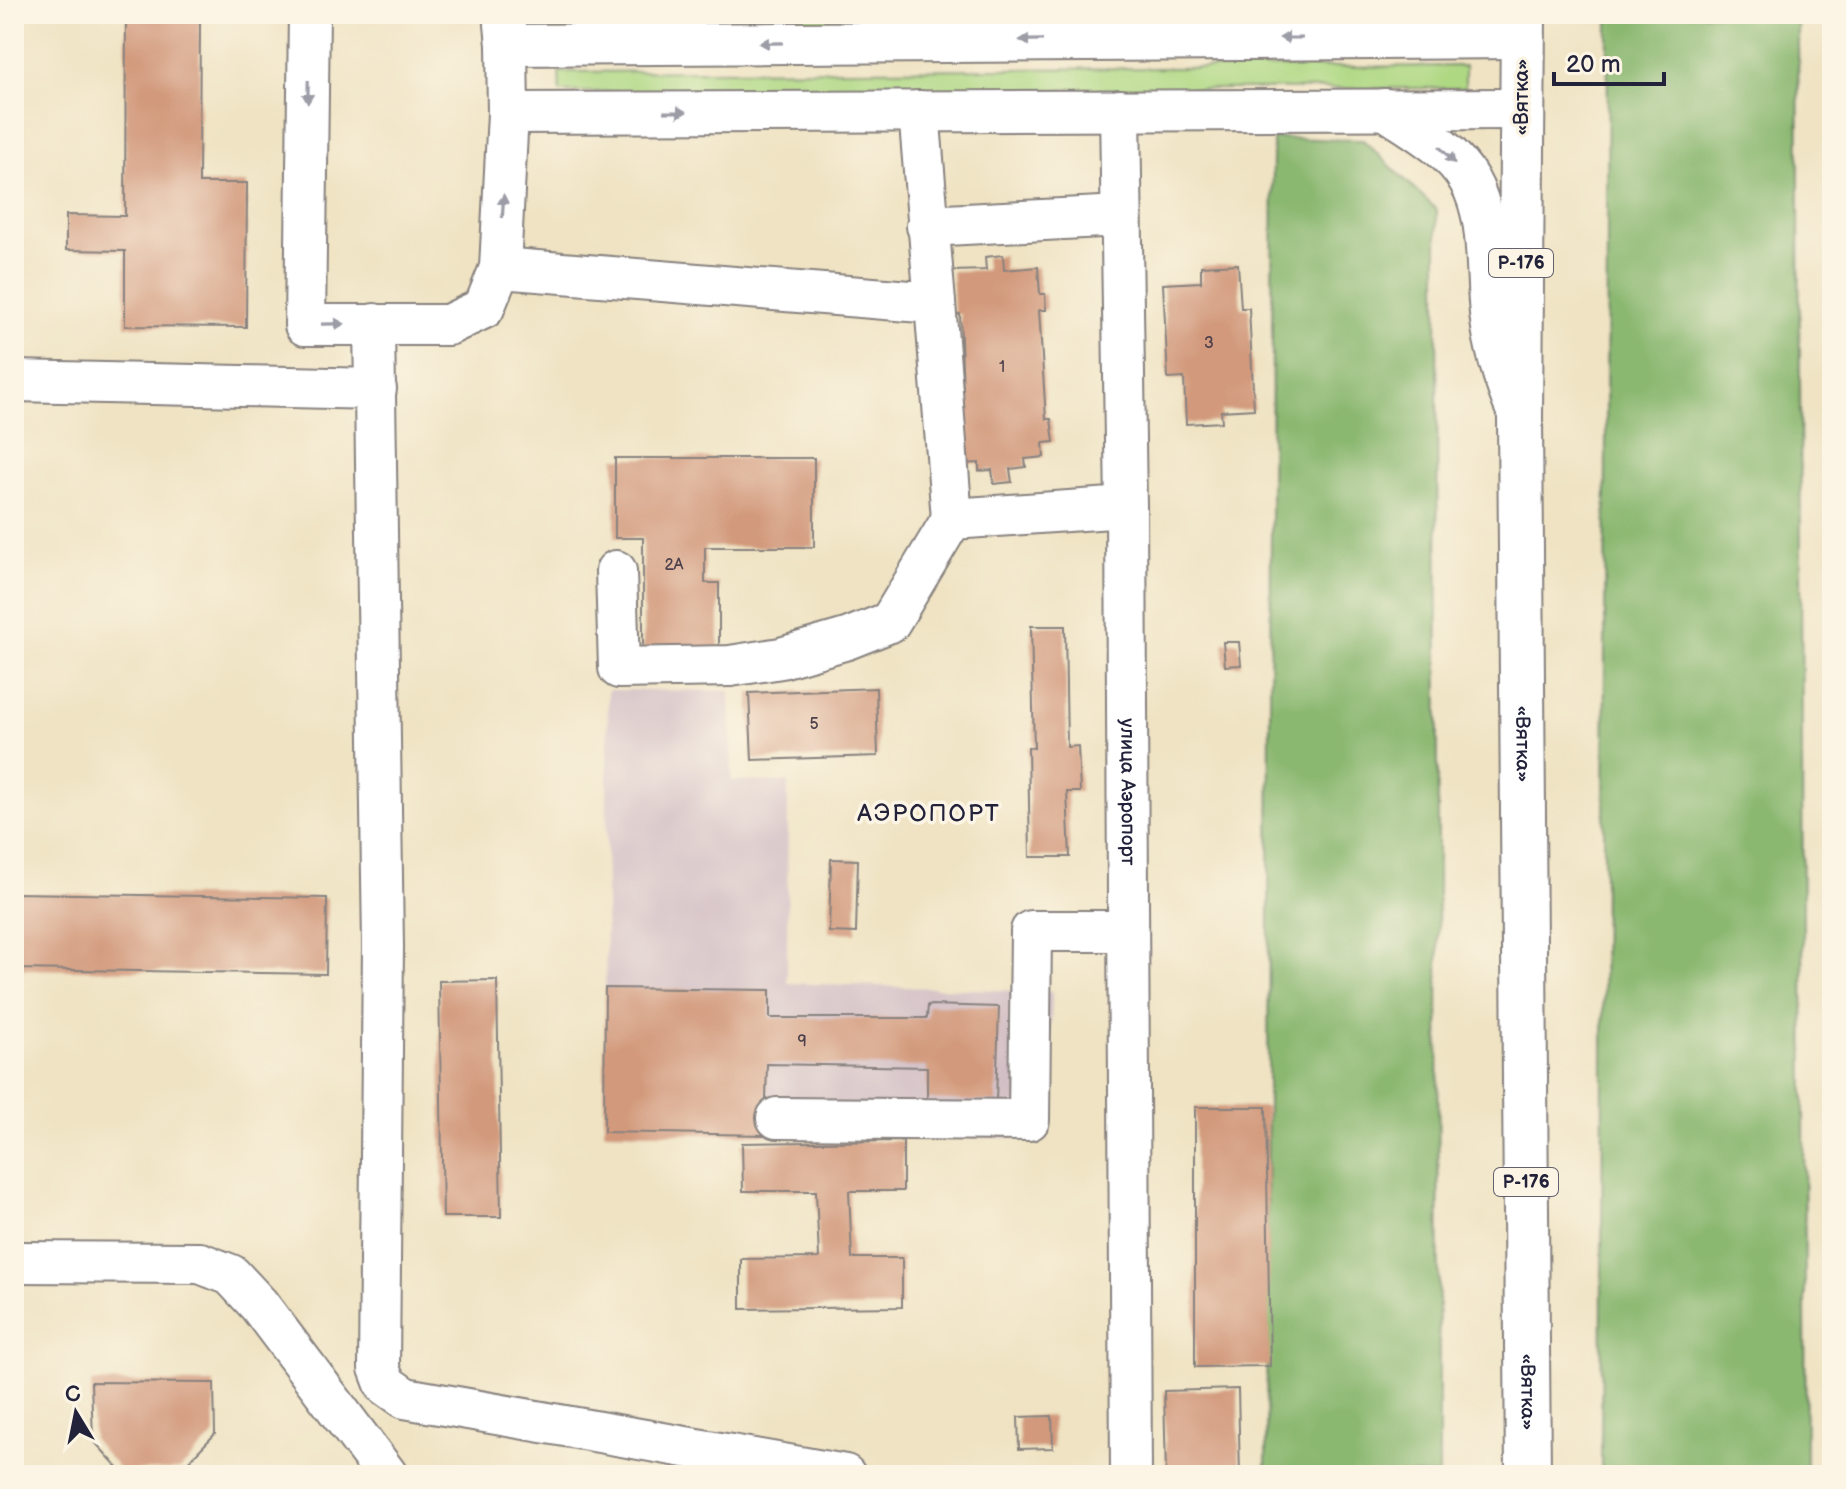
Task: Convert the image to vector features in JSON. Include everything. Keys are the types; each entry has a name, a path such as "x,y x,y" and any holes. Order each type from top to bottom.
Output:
{"main road":[{"name":"«Вятка»","path":"1523,26 1520,418 1528,1475"}],"street":[{"path":"309,14 305,325 448,325 484,308 500,268 508,113 506,29 1369,38 1523,26"},
{"path":"1369,38 1411,14"},
{"path":"1385,109 1441,147 1469,180 1482,216 1490,316 1500,372 1520,418"},
{"path":"508,113 1522,109"},
{"name":"улица Аэропорт","path":"1120,110 1126,507 1131,1475"},
{"path":"616,571 619,668 730,666 781,658 847,639 890,622 952,519 919,111"},
{"path":"927,226 1121,216"},
{"path":"500,268 935,303"},
{"path":"374,324 383,946 379,1368 385,1384 405,1398 845,1475"},
{"path":"14,381 376,389"},
{"path":"952,519 1126,507"},
{"path":"777,1118 1029,1120 1031,931 1128,931"},
{"path":"14,1262 200,1263 231,1275 259,1305 387,1475"}],"shaded area":[{"path":"608,690 730,691 732,781 788,782 787,983 1052,992 1048,1139 604,1132"}],"green space":[{"path":"538,14 1226,14 1225,39 538,45"},
{"path":"1608,14 1798,14 1806,1475 1601,1475"},
{"path":"1465,66 1465,88 560,92 559,72"},
{"path":"1273,138 1363,140 1437,210 1439,1475 1266,1475"}],"building":[{"path":"126,14 200,14 199,183 247,183 246,327 125,326 125,251 66,250 66,215 125,216"},
{"path":"1003,255 1004,270 1038,267 1040,294 1045,294 1046,310 1039,310 1046,419 1051,419 1054,442 1043,443 1044,457 1025,459 1026,467 1010,469 1012,482 994,484 992,470 979,471 979,463 961,464 964,422 960,314 954,315 952,271 986,270 985,257"},
{"path":"1238,264 1241,308 1249,308 1254,409 1221,411 1222,422 1186,424 1184,378 1168,379 1163,284 1201,282 1201,266"},
{"path":"615,458 814,458 814,547 705,547 705,583 719,583 719,649 643,649 643,538 615,538"},
{"path":"1031,626 1065,626 1067,747 1078,746 1080,792 1067,792 1070,857 1030,857 1028,747 1034,748"},
{"path":"1223,642 1239,642 1241,665 1225,666"},
{"path":"876,688 878,756 752,760 749,693"},
{"path":"831,859 858,860 856,933 829,932"},
{"path":"14,893 327,898 326,974 14,969"},
{"path":"497,980 501,1217 443,1217 439,981"},
{"path":"605,988 770,990 770,1018 927,1018 928,1005 999,1007 996,1102 927,1099 927,1067 767,1064 765,1135 604,1132"},
{"path":"1195,1107 1266,1107 1270,1366 1195,1367"},
{"path":"903,1141 903,1191 849,1191 852,1258 902,1258 902,1307 741,1309 741,1259 819,1258 816,1191 743,1191 742,1143"},
{"path":"91,1382 214,1383 215,1434 180,1470 121,1471 93,1440"},
{"path":"1238,1389 1240,1475 1166,1475 1164,1391"},
{"path":"1052,1416 1053,1448 1019,1449 1018,1417"}],"district":[{"name":"АЭРОПОРТ","path":"929,813"}]}
